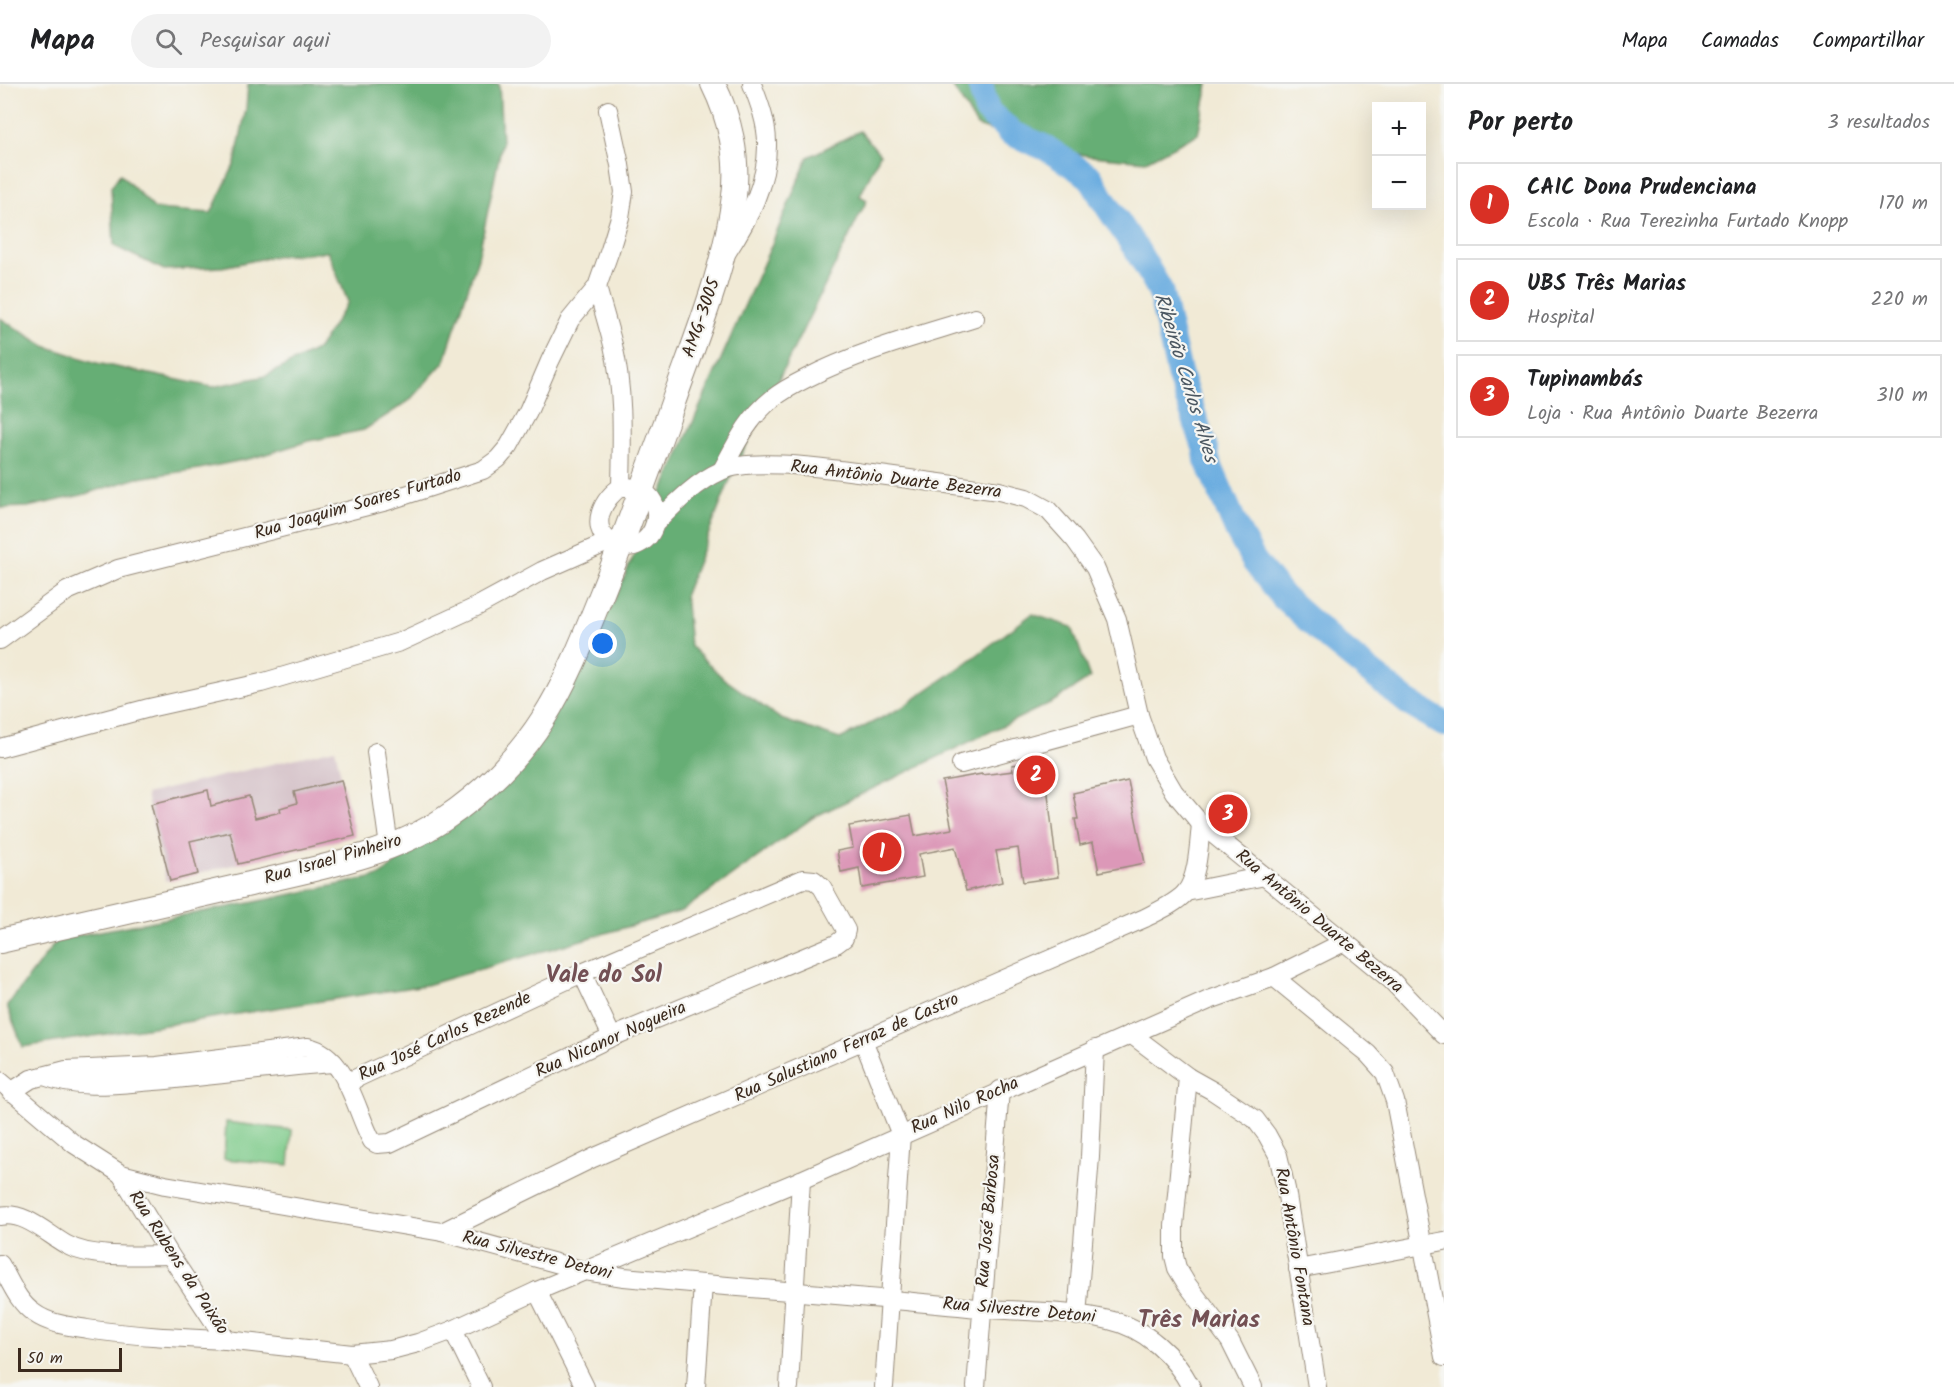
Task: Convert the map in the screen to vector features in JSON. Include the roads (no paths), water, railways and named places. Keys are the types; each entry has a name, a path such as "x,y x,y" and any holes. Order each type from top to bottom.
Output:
{"main road":[{"name":"AMG-3005","path":"616,544 631,489 724,256 735,194 735,162 728,122 713,84"},
{"name":"Rua Israel Pinheiro","path":"0,941 328,865 389,847 411,838 446,818 505,768 543,719 581,645 616,544"}],"street":[{"path":"724,256 755,202 766,163 767,142 760,105 752,84"},
{"name":"Rua Joaquim Soares Furtado","path":"0,640 67,591 118,569 387,501 483,470 498,459 509,446 528,412 570,320 597,287 620,217 624,192 608,110"},
{"path":"597,287 614,346 622,437 631,489 654,503 657,522"},
{"path":"722,470 743,430 772,399 787,389 831,366 885,345 975,318"},
{"name":"Rua Antônio Duarte Bezerra","path":"616,544 639,544 647,539 657,522 681,498 722,470 746,465 816,467 999,491 1026,498 1048,510 1075,540 1095,568 1117,619 1139,715 1154,758 1174,792 1201,824 1391,980 1444,1035"},
{"path":"0,748 150,708 261,683 400,642 476,608 542,571 616,544"},
{"path":"962,764 1139,715"},
{"path":"376,752 389,847"},
{"path":"1201,824 1197,859 1186,892 1265,876"},
{"name":"Rua José Carlos Rezende","path":"346,1083 582,973 785,885 807,878 818,881 846,930"},
{"name":"Rua Salustiano Ferraz de Castro","path":"442,1232 593,1158 1145,918 1186,892"},
{"name":"Rua Nicanor Nogueira","path":"346,1083 372,1141 377,1144 390,1143 612,1037 836,944 844,938 846,930"},
{"name":"Rua Nilo Rocha","path":"585,1271 801,1180 1000,1090 1209,1000 1274,977 1344,942"},
{"path":"582,973 612,1037"},
{"path":"1274,977 1368,1054 1385,1073 1395,1101 1444,1357"},
{"name":"Rua Antônio Fontana","path":"1131,1034 1188,1077 1254,1119 1267,1135 1278,1155 1317,1387"},
{"path":"863,1041 901,1135 884,1387"},
{"path":"6,1087 66,1070 157,1066 308,1047 325,1053 346,1083"},
{"path":"1077,1316 1090,1157 1095,1049"},
{"path":"1188,1077 1173,1256 1186,1283 1230,1341 1253,1387"},
{"name":"Rua Silvestre Detoni","path":"6,1087 74,1144 121,1174 165,1185 384,1220 442,1232 585,1271 624,1277 1110,1320 1134,1330 1159,1345 1176,1364 1189,1386"},
{"name":"Rua José Barbosa","path":"976,1387 1000,1090"},
{"name":"Rua Rubens da Paixão","path":"121,1174 170,1255 226,1340 352,1354 409,1345 453,1330 585,1271"},
{"path":"789,1387 801,1180"},
{"path":"0,1216 10,1215 27,1220 69,1246 82,1250 106,1254 170,1255"},
{"path":"1298,1269 1444,1242"},
{"path":"0,1264 23,1303 41,1318 63,1325 102,1331 226,1340"},
{"path":"696,1387 704,1284"},
{"path":"537,1292 585,1387"},
{"path":"453,1330 481,1387"},
{"path":"352,1354 368,1387"}],"waterway":[{"name":"Ribeirão Carlos Alves","path":"980,84 987,111 1009,132 1046,148 1090,177 1160,290 1180,377 1206,450 1207,460 1238,532 1254,561 1283,597 1332,641 1410,704 1444,724"}],"place":[{"name":"UBS Três Marias","path":"1036,775"},
{"name":"Tupinambás","path":"1228,814"},
{"name":"CAIC Dona Prudenciana","path":"882,852"}],"district":[{"name":"Vale do Sol","path":"604,975"},
{"name":"Três Marias","path":"1199,1320"}]}
